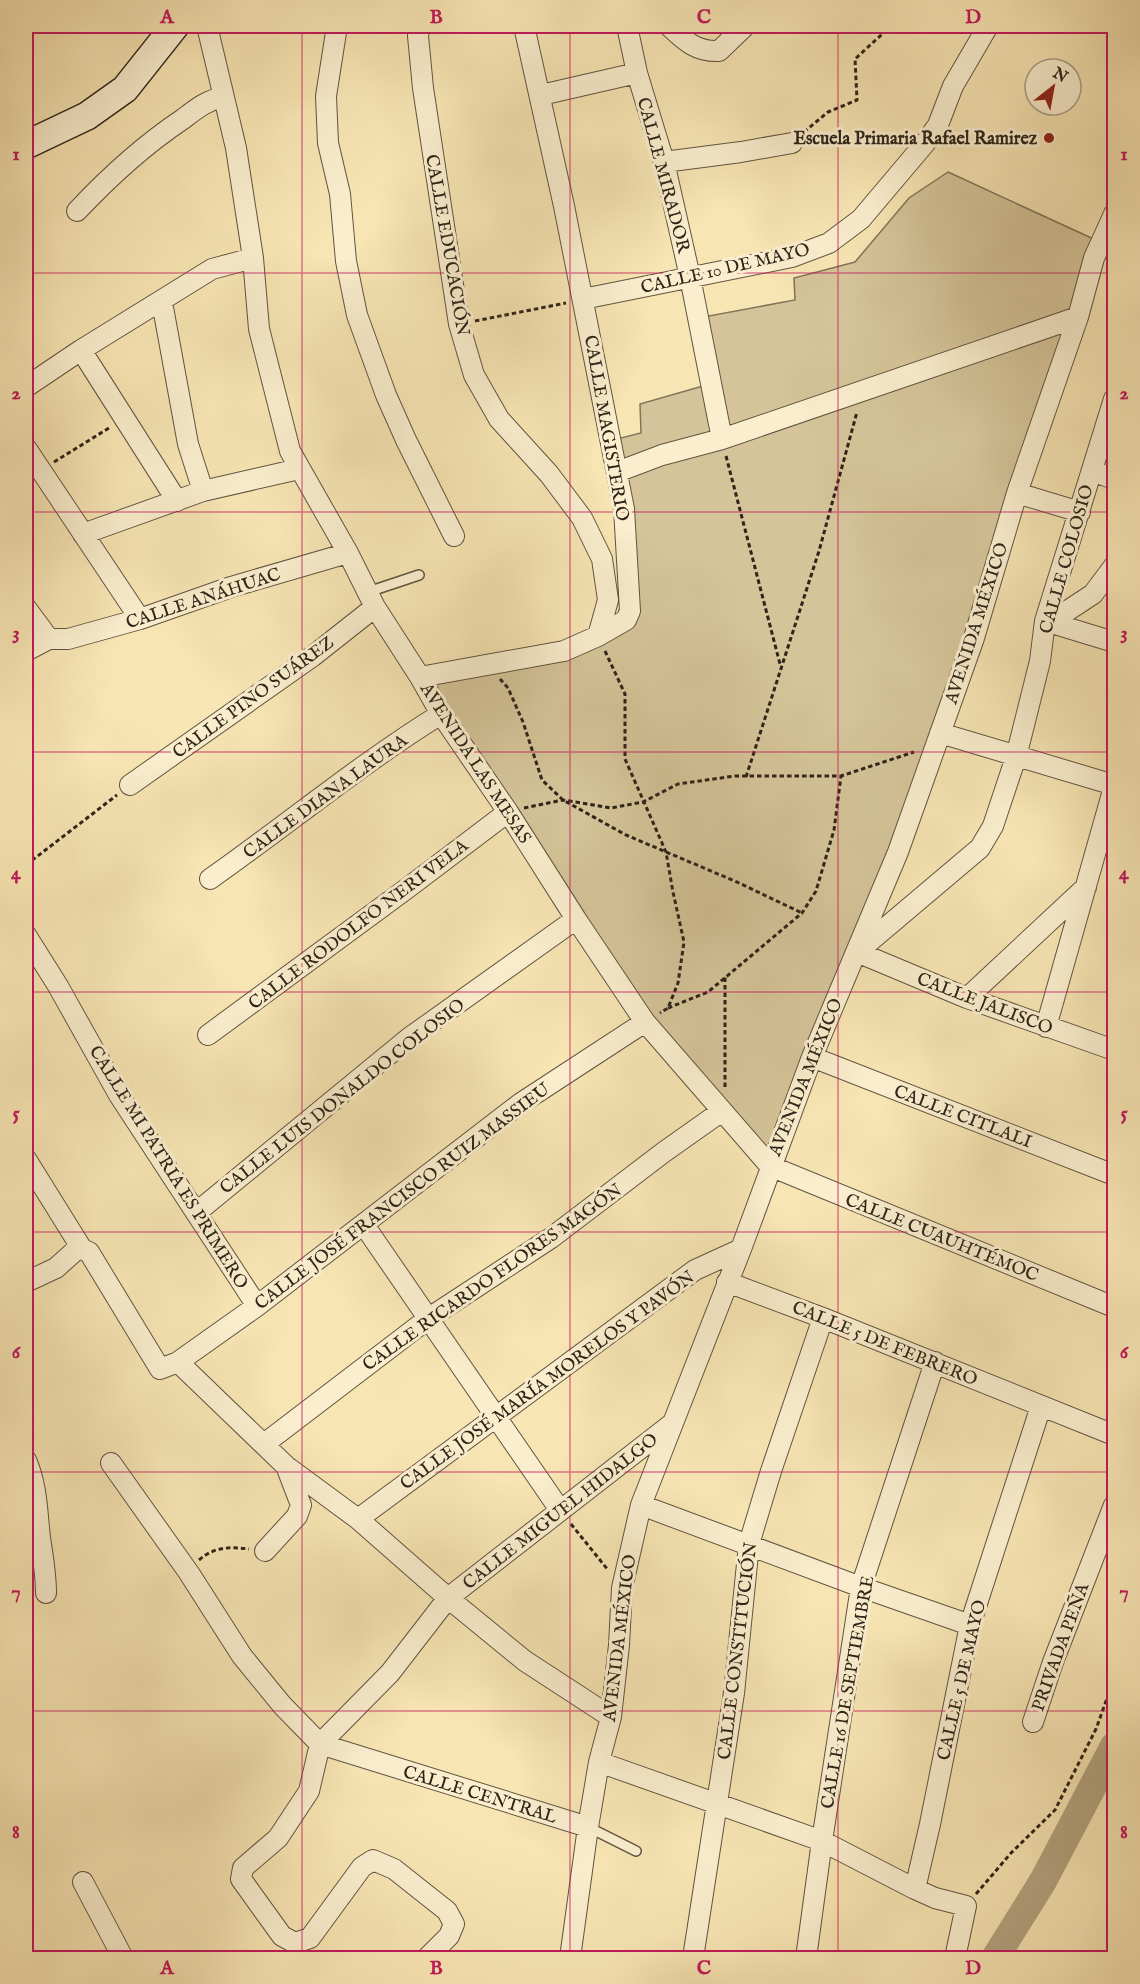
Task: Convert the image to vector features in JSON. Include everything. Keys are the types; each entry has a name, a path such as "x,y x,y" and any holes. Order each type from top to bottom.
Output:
{"main road":[{"path":"26,145 87,116 125,90 175,26"}],"street":[{"name":"AVENIDA LAS MESAS","path":"207,26 236,148 253,258 259,328 290,451 299,470 348,554 371,599 441,714 508,812 576,919 645,1022 722,1111"},
{"path":"337,26 326,96 328,143 340,194 346,261 357,315 386,395 454,536"},
{"name":"CALLE EDUCACIÓN","path":"420,26 418,36 423,88 459,324 474,375 499,419 549,474 582,518 602,560 608,600 598,636"},
{"name":"CALLE MAGISTERIO","path":"420,677 564,651 626,621 630,611 624,509 541,95 524,26"},
{"name":"CALLE MIRADOR","path":"627,26 637,73 664,162 690,277 722,440"},
{"path":"669,26 686,42 706,52 719,51 745,26"},
{"name":"CALLE 10 DE MAYO","path":"583,299 792,257 829,243 861,219 904,170 938,125 953,86 988,26"},
{"path":"541,95 637,73"},
{"path":"77,211 103,184 161,134 211,99 224,97"},
{"path":"664,162 792,143"},
{"name":"AVENIDA MÉXICO","path":"570,1959 599,1762 611,1717 619,1645 622,1588 641,1505 741,1249 812,1057 898,852 974,638 1017,493 1078,316 1094,258 1114,214"},
{"path":"26,387 212,269 253,258"},
{"path":"162,302 188,444 204,491"},
{"path":"617,472 662,455 722,440 1078,316"},
{"path":"81,350 177,501"},
{"name":"CALLE COLOSIO","path":"856,952 980,848 993,826 1016,757 1048,621 1114,399"},
{"path":"26,448 140,619"},
{"path":"83,534 204,491 299,470"},
{"path":"1092,471 1114,478"},
{"path":"1017,493 1080,512"},
{"name":"CALLE ANÁHUAC","path":"26,651 53,640 68,639 140,619 231,587 348,554"},
{"path":"1048,621 1093,594 1114,566"},
{"name":"CALLE PINO SUÁREZ","path":"130,785 313,656 371,599"},
{"path":"26,608 53,640"},
{"path":"1048,621 1114,642"},
{"name":"CALLE DIANA LAURA","path":"210,879 281,829 394,743 441,714"},
{"path":"940,733 1114,786 1046,1027"},
{"name":"CALLE RODOLFO NERI VELA","path":"208,1035 508,812"},
{"path":"967,998 1087,886"},
{"name":"CALLE LUIS DONALDO COLOSIO","path":"197,1212 409,1038 576,919"},
{"name":"CALLE MI PATRIA ES PRIMERO","path":"26,935 58,986 119,1095 257,1306"},
{"name":"CALLE JALISCO","path":"856,952 967,998 1114,1050"},
{"name":"CALLE JOSÉ FRANCISCO RUIZ MASSIEU","path":"169,1366 257,1306 521,1103 645,1022"},
{"name":"CALLE CITLALI","path":"812,1057 1114,1175"},
{"path":"722,1111 770,1166"},
{"name":"CALLE RICARDO FLORES MAGÓN","path":"264,1444 429,1318 551,1238 663,1152 722,1111"},
{"path":"26,1159 82,1249 88,1252 169,1366 212,1398 286,1466 358,1519 448,1598 525,1661 611,1717"},
{"name":"CALLE CUAUHTÉMOC","path":"770,1166 1114,1307"},
{"path":"364,1225 560,1510"},
{"path":"26,1282 56,1268 76,1250 82,1249"},
{"name":"CALLE JOSÉ MARÍA MORELOS Y PAVÓN","path":"358,1519 695,1270 741,1249"},
{"name":"CALLE 5 DE FEBRERO","path":"727,1282 935,1362 1114,1435"},
{"name":"CALLE CONSTITUCIÓN","path":"693,1959 734,1693 748,1544 823,1318"},
{"name":"CALLE 16 DE SEPTIEMBRE","path":"806,1959 861,1587 935,1362"},
{"name":"CALLE 5 DE MAYO","path":"915,1889 970,1625 1041,1406"},
{"name":"CALLE MIGUEL HIDALGO","path":"320,1744 390,1673 448,1598 673,1423"},
{"path":"26,1460 36,1490 46,1593"},
{"path":"111,1463 189,1573 242,1656 261,1681 320,1744 309,1791 278,1838 243,1868 241,1879 282,1936 296,1943 310,1938 362,1867 373,1860 394,1869 447,1911 454,1924 449,1936 428,1959"},
{"path":"265,1551 297,1516 301,1505 286,1466"},
{"path":"641,1505 970,1625"},
{"name":"PRIVADA PEÑA","path":"1033,1722 1053,1662 1114,1506"},
{"name":"CALLE CENTRAL","path":"320,1744 588,1827"},
{"path":"599,1762 822,1841 915,1889 935,1898 966,1906 955,1959"},
{"path":"83,1882 123,1959"}],"lane":[{"path":"371,599 419,575"},
{"name":"CALLE CENTRAL","path":"588,1827 636,1851"}],"path":[{"path":"792,143 828,112 857,100 855,59 891,26"},
{"path":"459,324 583,299"},
{"path":"746,777 780,664 819,550 863,392"},
{"path":"40,471 124,419"},
{"path":"722,440 780,664"},
{"path":"598,636 624,694 625,759 666,852 684,942 678,983 668,1008"},
{"path":"487,664 508,688 523,722 542,780 563,800 626,835 737,882 802,913"},
{"path":"508,812 563,800 611,808 643,802 678,784 735,776 841,776 914,752 940,733"},
{"path":"645,1022 668,1008 708,992 802,913 816,891 834,830 841,776"},
{"path":"26,865 130,785"},
{"path":"722,1111 725,1088 725,977"},
{"path":"560,1510 622,1588"},
{"path":"189,1573 201,1558 212,1550 228,1547 265,1551"},
{"path":"966,1906 1011,1853 1055,1810 1096,1729 1114,1679"}],"shaded area":[{"path":"948,172 1100,242 974,638 770,1166 645,1022 420,677 564,651 626,620 609,441 641,433 640,404 710,384 698,318 795,300 794,278 855,262 909,198"}],"waterway":[{"path":"995,1958 1043,1881 1114,1746"}],"place":[{"name":"Escuela Primaria Rafael Ramirez","path":"1049,138"}]}
